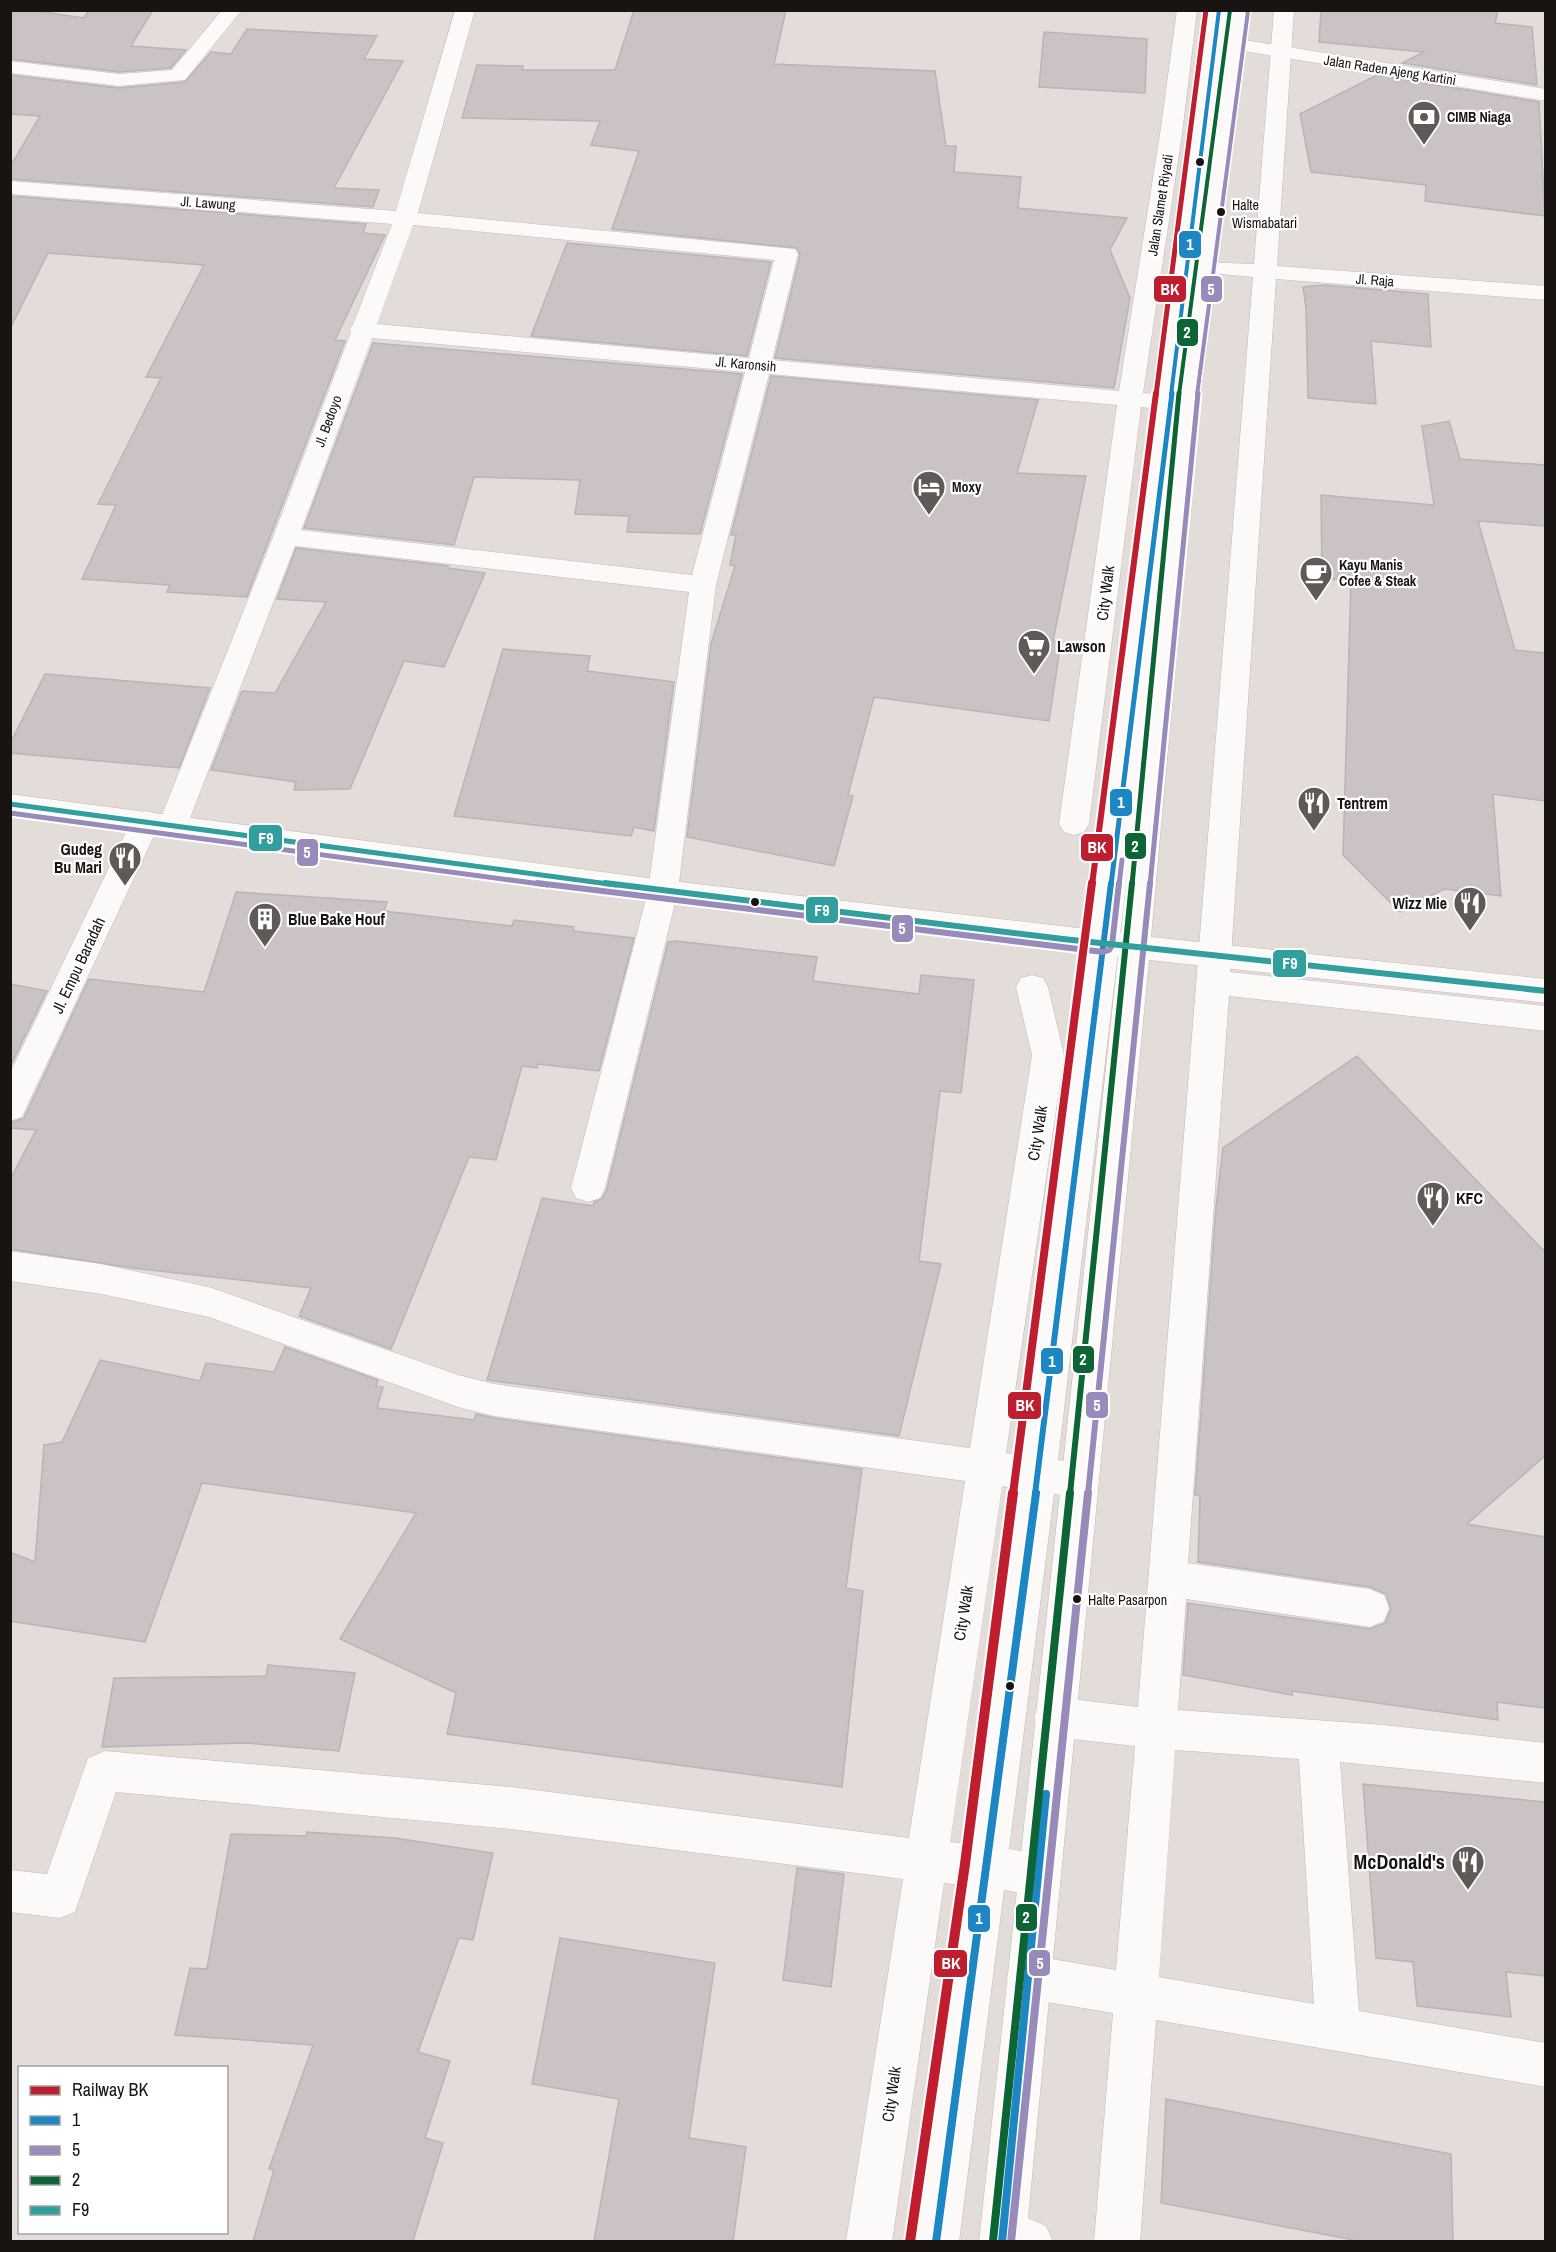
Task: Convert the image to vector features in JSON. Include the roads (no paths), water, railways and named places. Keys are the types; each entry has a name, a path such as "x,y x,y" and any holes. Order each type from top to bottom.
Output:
{"street":[{"path":"10,67 119,80 146,76 178,76 232,10"},
{"name":"Jl. Bedoyo","path":"159,824 286,537 361,330 405,218 465,10"},
{"name":"Jalan Slamet Riyadi","path":"1130,398 1171,134 1187,10"},
{"path":"1178,403 1205,267 1219,10"},
{"path":"1012,2240 1038,1875 1080,1480 1119,944 1178,403 1212,140 1235,44 1239,10"},
{"path":"1117,2241 1215,968 1284,10"},
{"name":"Jalan Raden Ajeng Kartini","path":"1235,44 1545,95"},
{"path":"1171,134 1212,140"},
{"name":"Jl. Lawung","path":"10,187 405,218 787,254 758,365"},
{"name":"Jl. Raja","path":"1205,267 1545,293"},
{"name":"Jl. Karonsih","path":"361,330 1178,403"},
{"path":"588,1188 663,891 703,585 758,365"},
{"name":"City Walk","path":"1074,824 1130,398"},
{"path":"286,537 703,585"},
{"path":"10,804 663,891 1119,944 1215,968 1545,1019"},
{"name":"Jl. Empu Baradah","path":"10,1108 159,824"},
{"path":"936,2241 1038,1475 1119,944"},
{"path":"1215,968 1545,992"},
{"name":"City Walk","path":"869,2241 1048,1055 1032,987"},
{"path":"10,1266 101,1279 209,1302 458,1390 494,1400 1080,1480"},
{"path":"1169,1578 1370,1608"},
{"path":"1054,1717 1158,1729 1318,1740 1545,1763"},
{"path":"1318,1740 1338,2030"},
{"path":"10,1891 60,1898 102,1773 105,1771 511,1808 926,1861 986,1866 1038,1875"},
{"path":"1029,1977 1545,2065"}],"rail line":[{"name":"BK","path":"910,2242 965,1864 1206,10"}],"place":[{"name":"CIMB Niaga","path":"1424,146"},
{"name":"Halte Wismabatari","path":"1221,212"},
{"name":"Moxy","path":"929,516"},
{"name":"Kayu Manis Cofee & Steak","path":"1316,602"},
{"name":"Lawson","path":"1034,675"},
{"name":"Tentrem","path":"1314,832"},
{"name":"Gudeg Bu Mari","path":"125,887"},
{"name":"Wizz Mie","path":"1470,932"},
{"name":"Blue Bake Houf","path":"265,948"},
{"name":"KFC","path":"1433,1227"},
{"name":"Halte Pasarpon","path":"1077,1599"},
{"name":"McDonald's","path":"1468,1891"}]}
